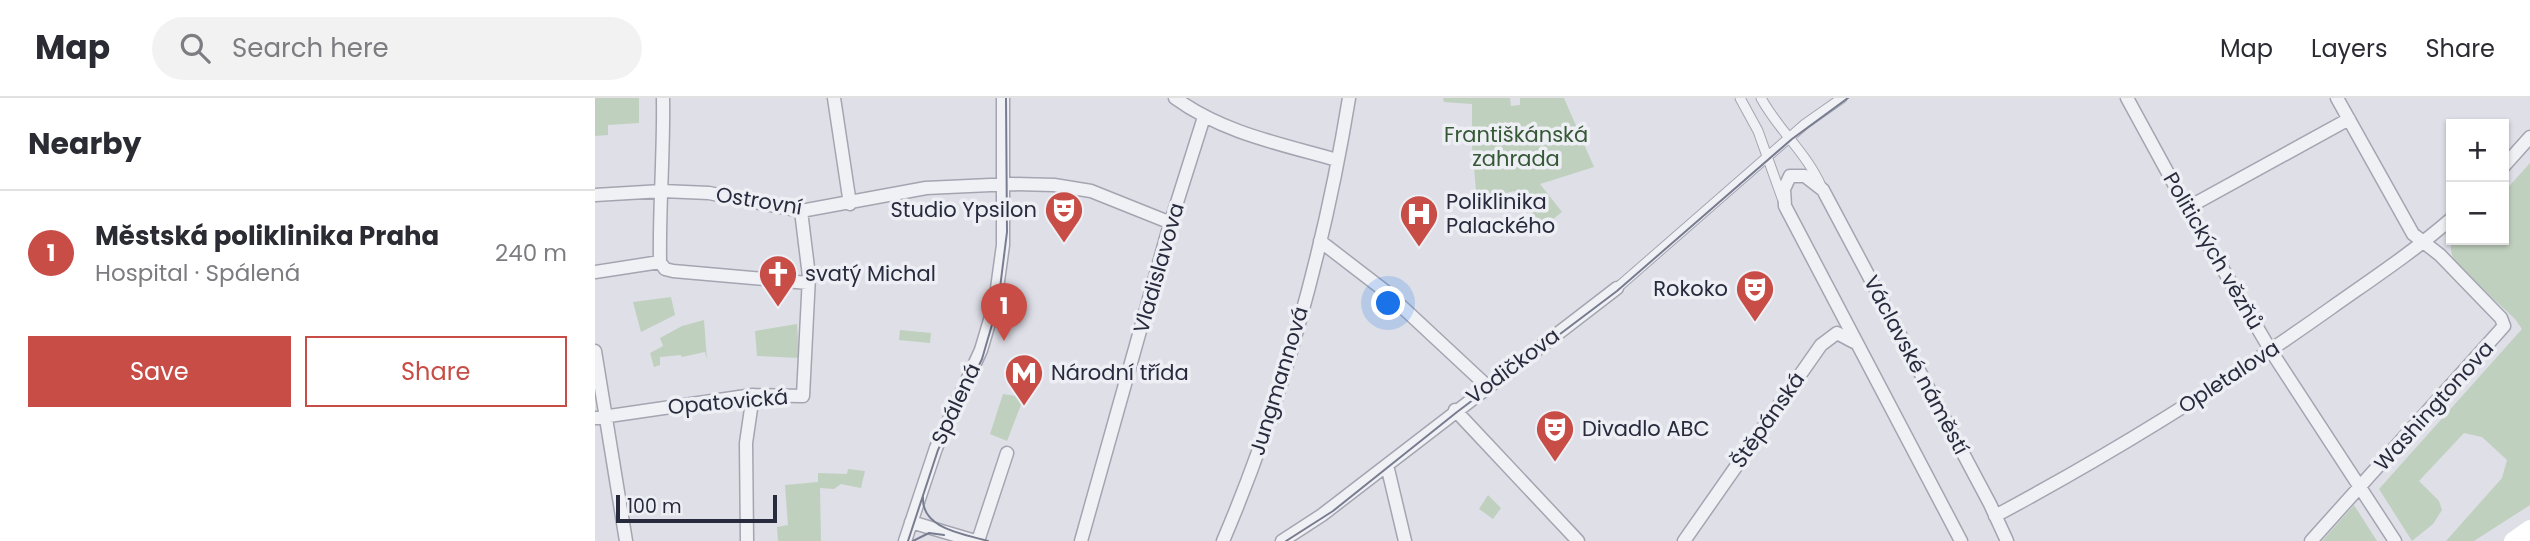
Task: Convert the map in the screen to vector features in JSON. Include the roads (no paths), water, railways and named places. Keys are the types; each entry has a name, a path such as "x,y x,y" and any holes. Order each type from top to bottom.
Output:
{"main road":[{"path":"2513,541 2530,529"}],"street":[{"path":"663,98 660,262 673,271 808,283"},
{"path":"834,98 850,204"},
{"name":"Spálená","path":"905,541 936,448 983,346 995,303 1003,250 1003,98"},
{"path":"1175,98 1204,117 1262,140 1338,160"},
{"name":"Jungmannová","path":"1223,541 1270,418 1319,240 1349,98"},
{"name":"Václavské náměstí","path":"1739,98 1758,131 1785,206 1962,541"},
{"name":"Václavské náměstí","path":"1761,98 1813,166 1823,190 2007,541"},
{"path":"1767,157 1842,98"},
{"name":"Politických vězňů","path":"2127,98 2186,208 2271,351 2395,541"},
{"path":"2337,98 2413,234 2424,242"},
{"name":"Vladislavova","path":"1081,541 1171,223 1204,117"},
{"path":"2186,208 2349,119"},
{"path":"2509,160 2530,137"},
{"name":"Vodičkova","path":"1282,541 1322,515 1455,410 1617,288 1767,157"},
{"path":"1785,206 1784,189 1790,176 1805,176 1823,190"},
{"name":"Ostrovní","path":"595,195 662,191 709,192 801,211 926,188 1004,184 1084,189 1171,223"},
{"name":"Opatovická","path":"601,417 753,395 803,396 808,283 801,211"},
{"name":"Opletalova","path":"1995,516 2271,351 2424,242 2446,223"},
{"path":"1319,240 1385,291 1487,386"},
{"name":"Washingtonova","path":"2311,541 2504,326 2492,309 2424,242"},
{"path":"595,272 660,262"},
{"name":"Štěpánská","path":"1684,541 1825,340 1833,334 1841,333 1863,355"},
{"path":"595,351 601,417 626,541"},
{"path":"747,541 746,443 753,395"},
{"path":"1455,410 1578,541"},
{"path":"911,522 977,541 1007,453"},
{"path":"1387,465 1405,541"}],"tram line":[{"path":"908,541 938,450 982,359 998,304 1007,232 1006,98"},
{"path":"1286,541 1333,511 1457,412 1617,291 1792,139 1848,98"},
{"path":"923,497 924,508 936,523 988,541"},
{"path":"913,541 929,533 944,535"}],"place":[{"name":"Studio Ypsilon","path":"1064,244"},
{"name":"Poliklinika Palackého","path":"1419,248"},
{"name":"svatý Michal","path":"778,308"},
{"name":"Rokoko","path":"1755,323"},
{"name":"Městská poliklinika Praha","path":"1004,341"},
{"name":"Národní třída","path":"1024,407"},
{"name":"Divadlo ABC","path":"1555,463"}],"park label":[{"name":"Františkánská zahrada","path":"1516,147"}]}
